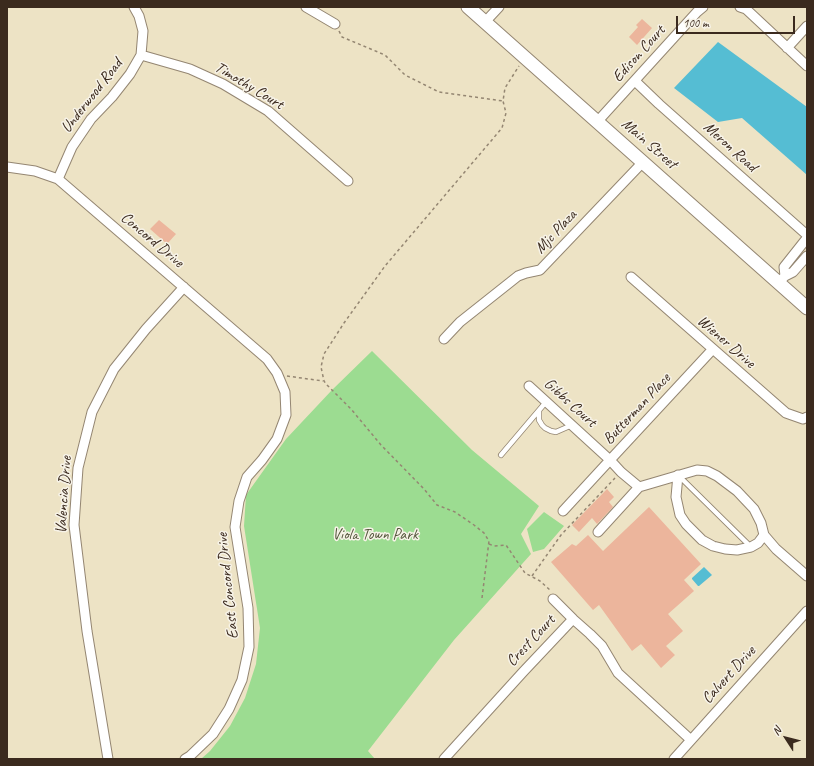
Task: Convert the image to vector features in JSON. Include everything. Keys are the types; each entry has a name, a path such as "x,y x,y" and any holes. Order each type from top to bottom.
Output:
{"main road":[{"name":"Main Street","path":"468,7 643,162 782,279 807,308"}],"street":[{"name":"Underwood Road","path":"58,179 72,147 91,118 112,97 130,74 141,55 143,31 139,16 134,7"},
{"path":"306,7 335,24"},
{"path":"485,22 499,7"},
{"name":"Edison Court","path":"597,122 703,7"},
{"path":"740,7 746,9 807,66"},
{"path":"787,48 807,26"},
{"name":"Timothy Court","path":"141,55 190,69 224,84 268,111 348,181"},
{"name":"Meron Road","path":"635,81 807,235"},
{"name":"Mjc Plaza","path":"444,339 460,322 518,276 540,270 643,162"},
{"name":"Concord Drive","path":"7,167 35,171 58,179 267,359"},
{"path":"782,279 784,266 807,238"},
{"path":"782,279 793,272 807,256"},
{"name":"Wiener Drive","path":"631,277 712,350 786,413 803,419 807,417"},
{"name":"Valencia Drive","path":"108,759 87,631 74,525 78,468 92,412 114,369 146,329 184,287"},
{"name":"Butterman Place","path":"639,487 621,472 610,460 712,350"},
{"name":"East Concord Drive","path":"185,759 213,734 229,709 242,680 249,647 248,608 235,527 239,501 247,477 262,460 277,438 286,415 285,392 277,373 267,359"},
{"name":"Gibbs Court","path":"529,386 610,460"},
{"path":"563,511 610,460"},
{"path":"598,532 639,487 697,470 707,471 718,476 737,491 754,509 761,523 764,535 776,549 807,576"},
{"path":"678,475 676,497 680,515 686,524 702,540 713,546 737,550 751,547 758,543 764,535"},
{"path":"553,599 573,619"},
{"name":"Calvert Drive","path":"674,759 807,611"},
{"name":"Crest Court","path":"444,759 573,619 602,646 618,673 691,740"}],"lane":[{"path":"501,454 546,402"},
{"path":"539,411 539,420 545,428 551,431 556,432 572,425"},
{"path":"678,475 751,547"}],"path":[{"path":"335,24 342,37 385,55 405,75 439,92 503,101"},
{"path":"482,598 489,544 489,541 484,533 455,512 437,505 324,381 321,367 324,354 344,323 385,266 502,128 506,114 503,101 505,88 520,64"},
{"path":"280,379 288,376 324,381"},
{"path":"532,576 561,534 621,472"},
{"path":"489,544 494,546 506,545 526,573 540,581 550,590 553,599"}],"green space":[{"name":"Viola Town Park","path":"372,351 472,450 539,506 521,534 531,554 454,640 368,751 375,759 201,759 210,751 230,726 245,698 256,664 260,628 244,526 246,495 286,439 332,390"},
{"path":"544,512 564,526 544,549 533,552 527,529"}],"water":[{"path":"718,42 807,107 807,175 742,118 718,122 674,88"},
{"path":"704,567 712,575 698,586 692,578"}],"building":[{"path":"642,19 652,28 637,45 629,37 638,27 636,25"},
{"path":"159,220 176,234 167,244 150,229"},
{"path":"607,489 614,497 609,502 613,507 597,524 592,518 579,532 572,525"},
{"path":"649,507 701,564 684,580 694,591 668,614 683,631 666,646 675,655 661,668 641,644 632,651 599,605 593,610 551,562 572,544 576,546 588,535 603,551"}]}
